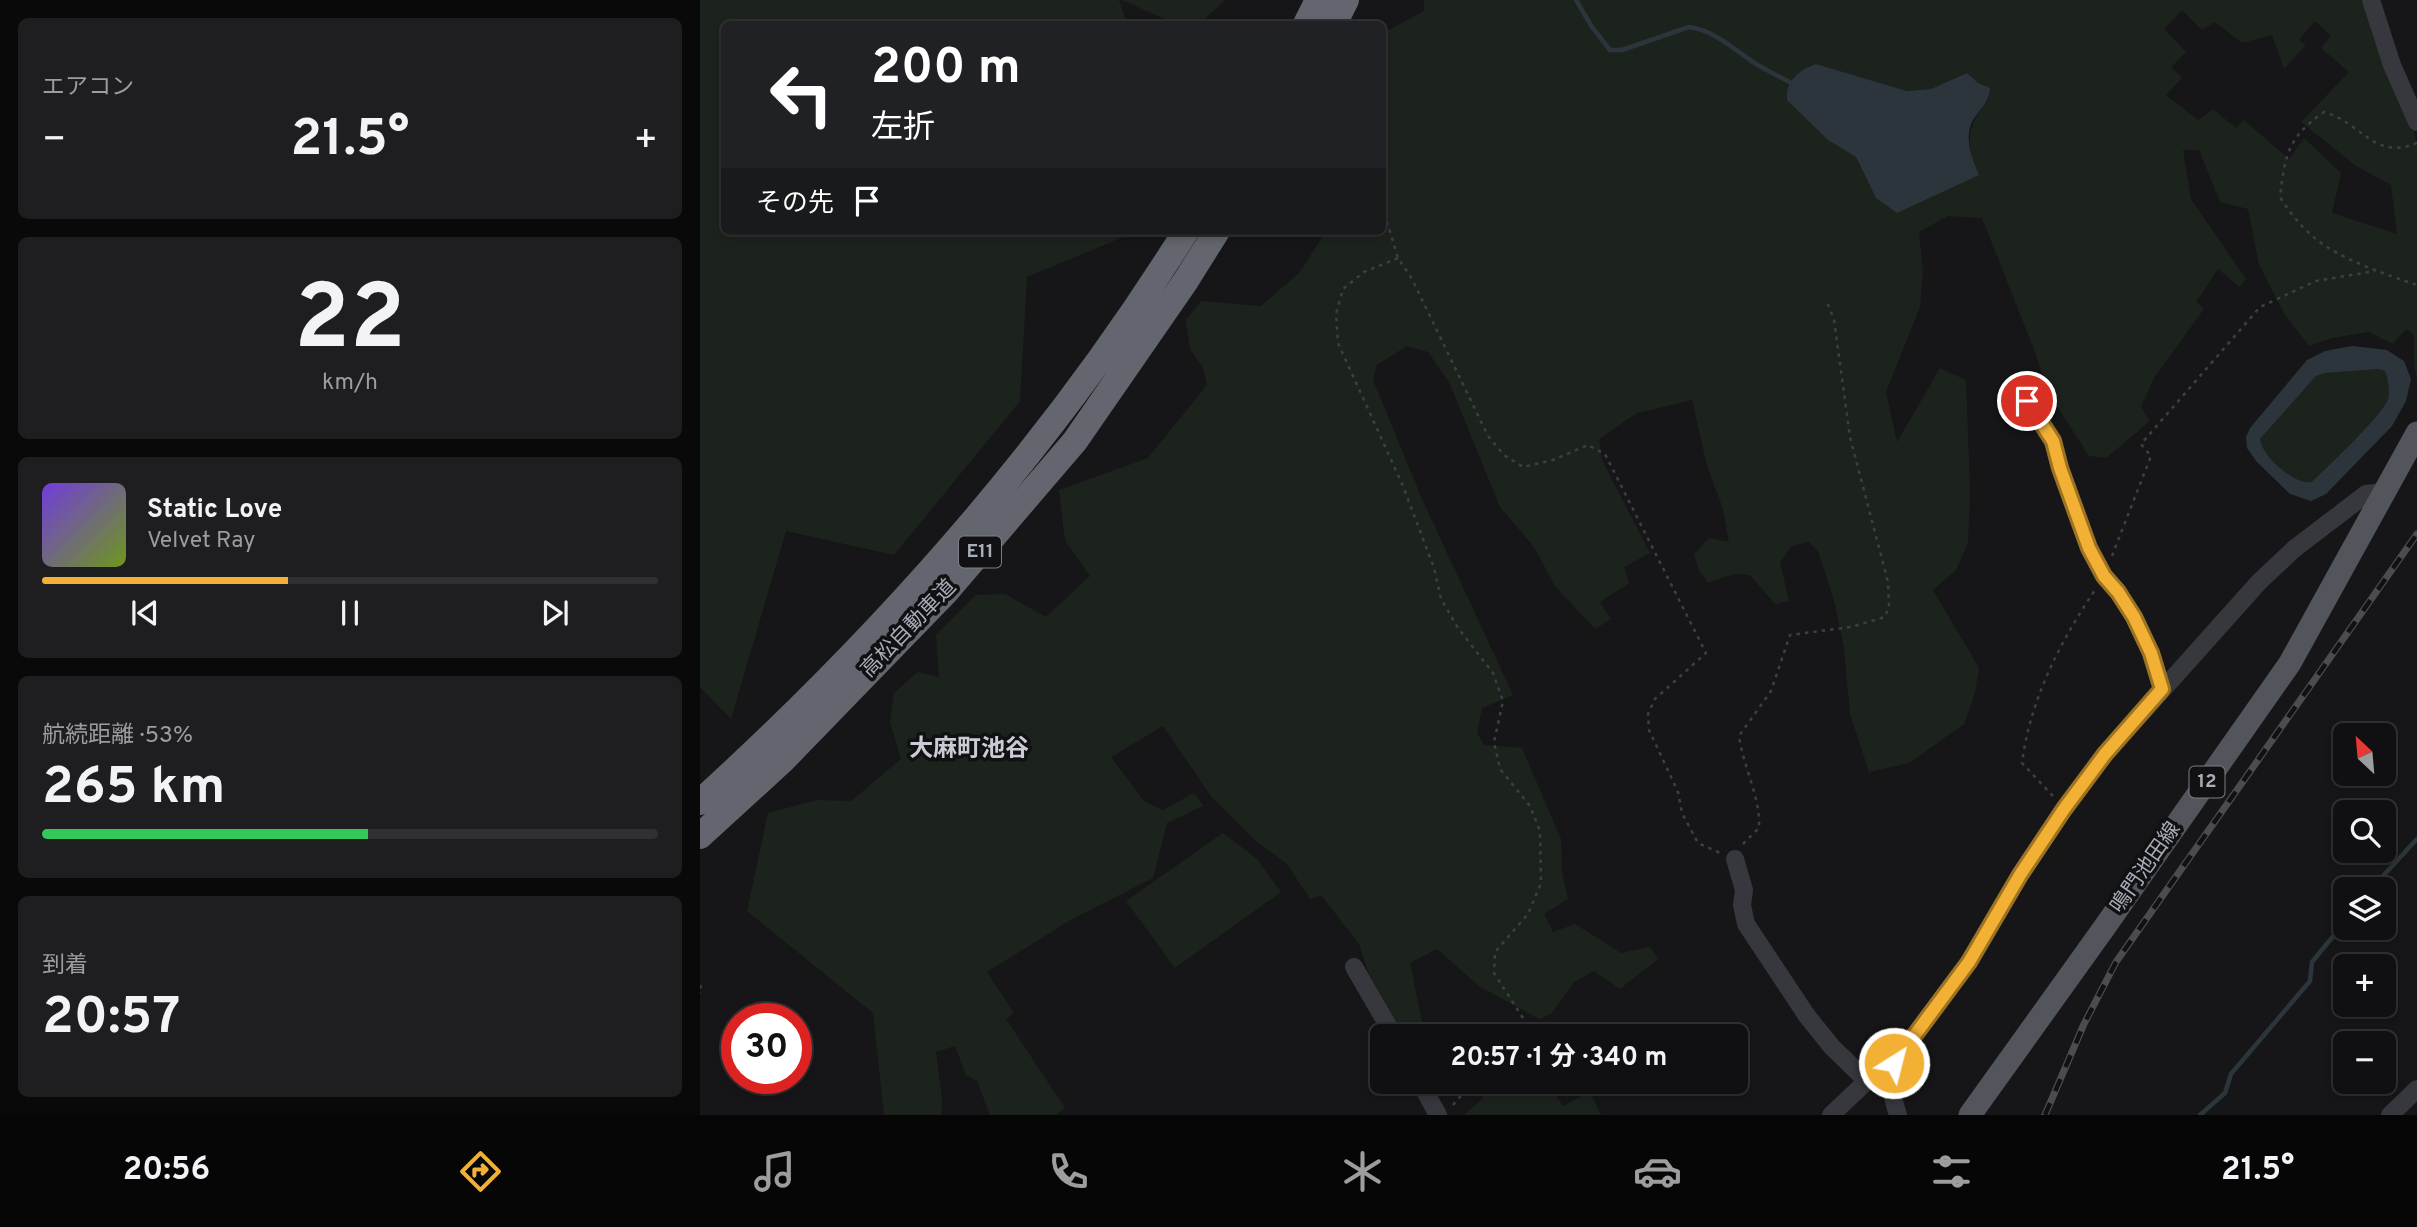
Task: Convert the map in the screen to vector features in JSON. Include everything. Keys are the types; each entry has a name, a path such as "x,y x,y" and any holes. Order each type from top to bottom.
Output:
{"highway":[{"path":"1308,21 1318,0"},
{"path":"1336,21 1346,0"},
{"name":"高松自動車道","path":"700,802 765,743 927,574 1052,424 1164,267 1184,235"},
{"name":"高松自動車道","path":"700,836 782,761 963,573 1075,441 1214,235"}],"main road":[{"name":"鳴門池田線","path":"1970,1115 2290,663 2417,433"}],"street":[{"path":"2371,0 2392,65 2417,122"},
{"path":"2027,401 2053,441 2089,548 2104,576 2134,617 2151,653 2162,689"},
{"path":"1898,1115 1890,1088 1890,1074 1894,1063 1904,1046 1948,993 2020,875 2105,754 2259,582 2294,549 2366,494 2385,492"},
{"path":"1735,859 1744,890 1742,905 1746,924 1807,1016 1867,1081"},
{"path":"1354,968 1387,1024"},
{"path":"1832,1115 1867,1081 1890,1074"},
{"path":"2390,1115 2417,1089"},
{"path":"1430,1094 1444,1111"}],"path":[{"path":"2417,142 2395,149 2374,142 2338,116 2324,111 2303,127 2284,160 2280,197 2297,223 2318,241 2375,271 2417,285"},
{"path":"1386,218 1398,258 1412,279 1488,436 1504,455 1523,467 1553,460 1588,445 1605,454 1706,653 1656,699 1648,714 1649,730 1678,792 1682,813 1698,843 1735,859 1738,847 1759,828 1760,815 1742,757 1739,736 1771,691 1790,635 1851,627 1885,617 1889,606 1888,582 1850,438 1835,320 1826,299"},
{"path":"1398,258 1364,272 1343,289 1336,314 1338,343 1403,486 1434,568 1441,599 1458,628 1493,673 1503,701 1494,742 1500,769 1530,806 1540,831 1541,883 1528,914 1495,952 1494,973 1527,1024"},
{"path":"2064,809 2022,763 2024,744 2044,678 2085,604 2104,576 2151,456 2141,444 2260,307 2316,281 2375,271"},
{"path":"700,985 700,993"},
{"path":"1444,1111 1462,1094"}],"shaded area":[{"path":"700,0 1119,0 1126,21 721,21 721,235 1126,236 1027,277 1020,401 894,555 786,531 731,719 700,687"},
{"path":"1122,0 1225,0 1202,21 1169,21"},
{"path":"1424,0 2363,0 2389,80 2411,123 2417,143 2417,380 2414,335 2406,329 2393,344 2369,332 2332,338 2309,346 2284,313 2259,265 2248,209 2220,202 2199,150 2183,150 2191,199 2246,279 2240,287 2218,269 2196,302 2204,309 2154,378 2141,407 2150,421 2106,458 2089,456 2048,392 1982,218 1948,216 1919,232 1923,270 1920,307 1886,392 1897,442 1940,368 1966,380 1970,494 1968,543 1956,570 1933,590 1979,668 1975,693 1964,724 1909,763 1869,772 1850,714 1844,648 1835,604 1818,551 1809,542 1792,546 1780,562 1789,601 1775,604 1750,575 1734,574 1708,583 1699,570 1694,554 1709,538 1729,542 1723,509 1707,466 1692,400 1637,413 1599,439 1602,460 1650,553 1624,567 1629,583 1600,602 1611,619 1595,629 1555,586 1534,547 1500,507 1449,382 1428,352 1407,346 1377,365 1373,380 1422,499 1513,695 1482,708 1477,733 1484,745 1522,748 1561,839 1562,871 1568,899 1544,914 1553,932 1575,924 1621,953 1650,947 1658,959 1620,989 1594,971 1574,982 1551,1014 1539,1019 1479,986 1437,949 1410,963 1423,1024 1397,1024 1369,974 1359,944 1321,895 1310,899 1287,864 1255,840 1211,796 1163,726 1111,757 1145,802 1163,810 1194,793 1203,806 1167,823 1153,878 1072,919 987,972 1014,1013 1006,1019 1065,1108 1055,1115 990,1115 977,1081 966,1075 955,1046 936,1052 942,1100 941,1115 884,1115 873,1013 747,911 768,813 817,800 851,801 901,759 890,722 894,693 918,672 939,677 936,635 976,595 1005,594 1046,617 1090,576 1065,540 1059,490 1148,458 1207,385 1203,368 1190,349 1186,320 1201,301 1261,306 1300,272 1323,235 1386,235 1386,31 1424,11","holes":["2182,10 2202,30 2215,22 2242,43 2272,35 2284,69 2306,45 2299,40 2315,21 2331,36 2321,48 2349,72 2301,122 2356,166 2391,185 2397,234 2332,213 2341,173 2304,138 2289,159 2244,120 2236,128 2213,109 2198,120 2166,95 2182,78 2171,67 2186,52 2164,29","1816,64 1907,91 1931,89 1967,73 1989,98 1973,125 1970,156 1897,213 1876,198 1856,157 1828,140"]},
{"path":"1816,64 1907,91 1931,89 1967,73 1978,83 1990,88 1986,102 1972,122 1969,135 1972,156 1979,175 1897,213 1876,198 1856,157 1828,140 1787,100 1794,77"},
{"path":"2352,346 2387,350 2404,361 2411,379 2406,401 2392,426 2326,494 2311,501 2290,494 2257,462 2247,448 2246,437 2250,428 2307,360 2325,351","holes":["2378,369 2385,371 2389,393 2384,407 2312,482 2305,482 2288,474 2266,453 2260,439 2316,376"]},
{"path":"2378,369 2385,371 2388,381 2389,396 2384,407 2312,482 2305,482 2288,474 2266,453 2260,439 2316,376"},
{"path":"1223,833 1257,859 1281,892 1175,968 1126,901"},
{"path":"1484,1094 1555,1094 1563,1106 1591,1094 1601,1115 1464,1115"}],"waterway":[{"path":"1576,0 1610,50 1622,50 1689,27 1716,36 1756,64 1795,85"},
{"path":"2382,877 2417,839"},
{"path":"2200,1115 2225,1093 2231,1074 2310,981 2312,962 2333,936"}],"railway":[{"path":"2045,1115 2084,1024 2116,962 2417,534"}],"district":[{"name":"大麻町池谷","path":"969,750"}],"route":[{"path":"1894,1063 1904,1046 1948,993 1969,962 2020,875 2064,809 2105,754 2162,689 2151,653 2134,617 2104,576 2089,548 2053,441 2027,401"}]}
